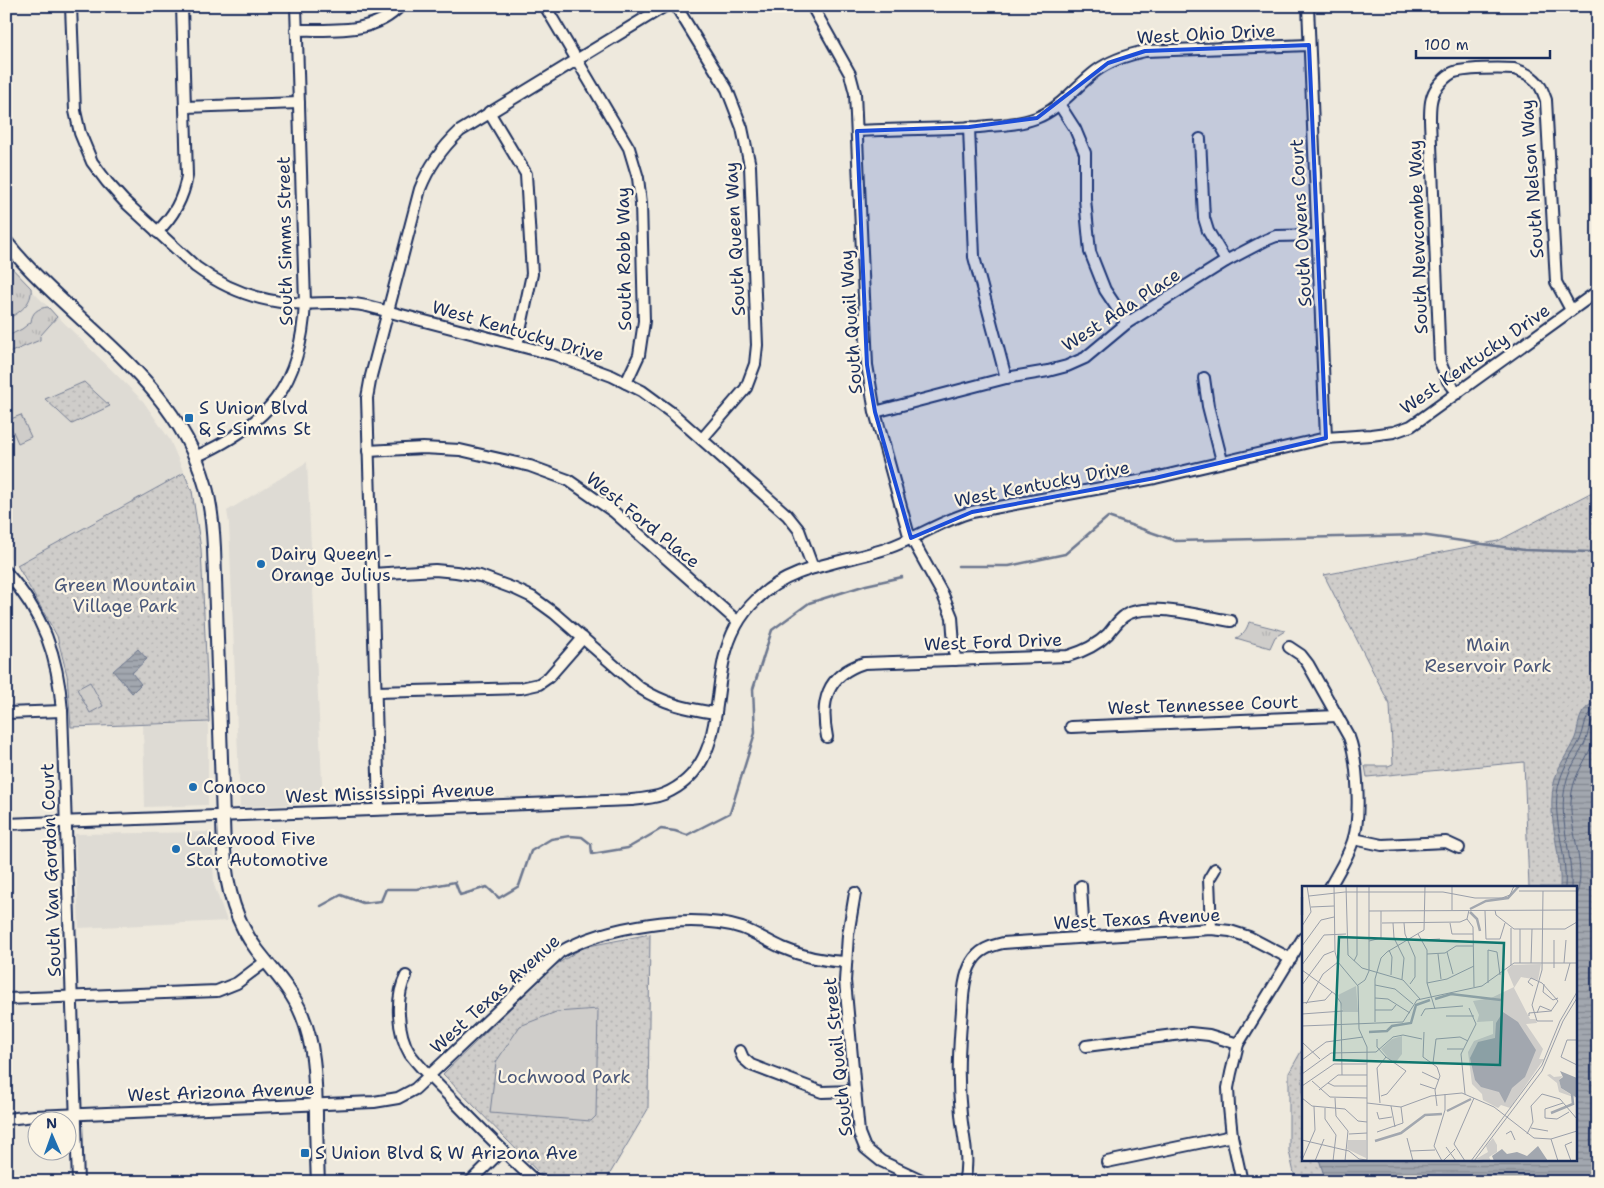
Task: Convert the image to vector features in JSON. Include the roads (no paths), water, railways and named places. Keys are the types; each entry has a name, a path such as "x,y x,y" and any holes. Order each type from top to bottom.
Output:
{"main road":[{"path":"6,242 47,287 144,379 169,410 183,432 195,457 208,496 213,533 225,868 230,896 245,932 292,994 305,1022 314,1064 318,1182"}],"street":[{"name":"West Kentucky Drive","path":"71,6 75,111 84,143 92,162 107,182 157,232 196,267 208,276 252,296 275,301 305,303 347,302 578,362 626,383 642,391 672,413 794,522 803,537 813,568 886,549 951,518 972,512 1155,478 1326,438 1384,434 1402,430 1458,393 1598,291"},
{"path":"157,232 174,213 183,195 185,185 187,165 182,6"},
{"name":"South Simms Street","path":"195,457 238,435 260,417 276,398 290,373 303,335 305,303 296,6"},
{"path":"296,30 369,26 383,20 400,6"},
{"name":"South Robb Way","path":"545,6 629,148 638,178 641,203 644,321 639,355 626,383"},
{"path":"379,809 366,407 368,389 420,189 428,171 439,154 452,138 469,124 665,6"},
{"name":"South Queen Way","path":"676,6 727,89 742,128 750,166 757,345 755,364 746,388 702,439"},
{"name":"South Quail Way","path":"812,6 850,74 855,93 867,365 875,412 905,526 943,595 952,617 955,660"},
{"name":"South Owens Court","path":"1308,6 1326,438"},
{"name":"West Ohio Drive","path":"857,130 969,127 1012,124 1037,118 1059,104 1096,72 1123,56 1145,51 1309,45"},
{"name":"South Nelson Way","path":"1444,79 1459,71 1515,70 1535,79 1541,86 1546,100 1556,282 1571,310"},
{"name":"South Newcombe Way","path":"1444,79 1433,93 1430,105 1435,276 1440,362 1448,381 1458,393"},
{"path":"185,107 299,103"},
{"path":"1059,104 1075,129 1085,153 1085,199 1090,252 1105,290 1127,323"},
{"path":"489,112 526,174 532,274 517,345"},
{"path":"969,127 974,257 1006,378"},
{"path":"1200,140 1204,218 1208,231 1226,261"},
{"name":"West Ada Place","path":"875,412 1006,378 1067,366 1085,358 1127,323 1226,261 1266,240 1276,236 1318,235"},
{"path":"1204,378 1208,406 1222,461"},
{"name":"West Ford Place","path":"368,451 423,448 460,450 530,466 568,480 614,512 738,622"},
{"path":"372,574 434,570 480,576 502,583 532,597 554,613 640,688 652,696 688,710 716,713 724,658 738,622 755,600 773,585 813,568"},
{"name":"South Van Gordon Court","path":"6,572 32,606 46,634 59,678 62,711 76,1110"},
{"name":"West Ford Drive","path":"828,737 824,718 824,705 827,694 832,684 853,667 864,663 1068,656 1079,653 1098,642 1123,617 1131,612 1144,609 1160,609 1231,621"},
{"path":"376,692 521,688 539,684 549,677 583,638"},
{"path":"1288,647 1301,655 1308,664 1349,737 1353,749 1357,800 1354,839 1349,853 1331,886"},
{"path":"6,713 62,711"},
{"name":"West Mississippi Avenue","path":"6,824 631,800 664,794 681,784 694,772 705,756 712,738 716,713"},
{"name":"West Tennessee Court","path":"1071,727 1337,716"},
{"path":"1354,839 1388,845 1446,842 1459,848"},
{"path":"1211,929 1209,879 1215,869"},
{"path":"1081,886 1084,938"},
{"name":"South Quail Street","path":"855,894 848,935 844,981 859,1133 865,1148 881,1160 926,1182"},
{"name":"West Texas Avenue","path":"429,1076 560,952 592,937 651,924 670,922 725,924 744,929 784,948 812,958 846,962"},
{"name":"West Texas Avenue","path":"964,1182 967,1171 967,1158 957,1068 967,970 980,952 989,946 1003,943 1211,929 1230,931 1249,937 1291,959"},
{"path":"1242,1182 1232,1136 1228,1088 1238,1044 1302,940"},
{"path":"6,999 217,990 237,984 266,960"},
{"path":"406,976 400,995 402,1034 410,1053 429,1076 502,1150 534,1180 540,1182"},
{"path":"1086,1046 1190,1034 1209,1034 1238,1044"},
{"path":"740,1051 743,1058 751,1065 822,1092 854,1091"},
{"name":"West Arizona Avenue","path":"78,1114 374,1102 398,1098 414,1089 429,1076"},
{"name":"West Arizona Avenue","path":"6,1119 28,1117"},
{"path":"1107,1162 1232,1136"},
{"path":"470,1182 502,1150"},
{"name":"South Van Gordon Court","path":"77,1160 78,1182"}],"water":[{"path":"138,649 147,659 132,673 141,684 132,693 113,671"},
{"path":"1598,699 1598,1182 1326,1182 1319,1160 1576,1160 1576,886 1560,886 1552,792 1557,774 1575,738 1581,715 1586,708"}],"waterway":[{"path":"958,566 1009,566 1065,554 1108,517 1176,541 1421,535 1524,550 1590,552"},
{"path":"321,906 341,895 363,903 381,901 386,889 417,889 455,882 460,895 487,887 499,898 519,886 531,851 551,839 570,836 582,837 591,844 592,854 628,848 661,829 687,835 730,813 755,733 753,689 772,630 809,603 866,585 902,577"}],"place":[{"name":"S Union Blvd & S Simms St","path":"189,418"},
{"name":"Dairy Queen - Orange Julius","path":"261,564"},
{"name":"Conoco","path":"193,787"},
{"name":"Lakewood Five Star Automotive","path":"176,849"},
{"name":"S Union Blvd & W Arizona Ave","path":"305,1153"}],"park label":[{"name":"Green Mountain Village Park","path":"125,595"},
{"name":"Main Reservoir Park","path":"1488,655"},
{"name":"Lochwood Park","path":"564,1077"}]}
